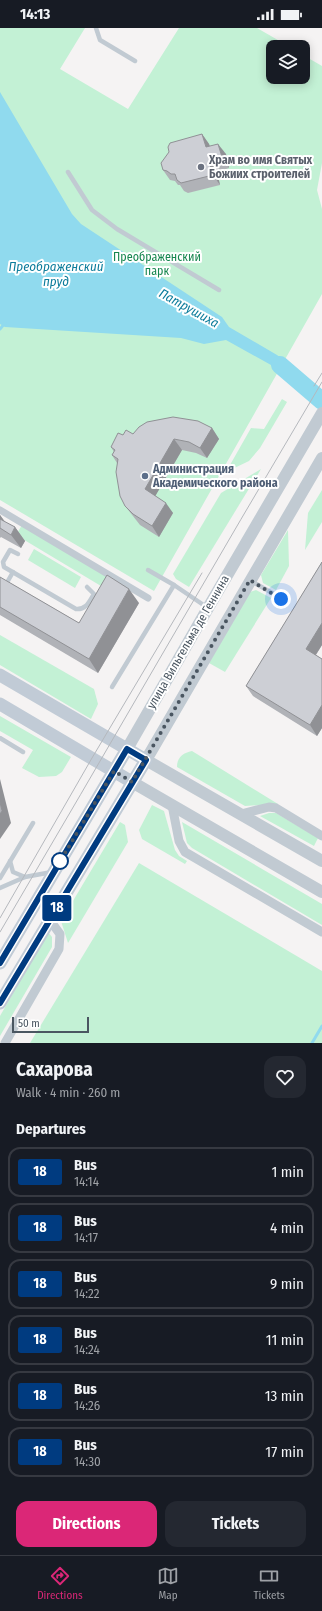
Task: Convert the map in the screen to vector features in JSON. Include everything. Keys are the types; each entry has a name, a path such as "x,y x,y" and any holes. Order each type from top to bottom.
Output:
{"main road":[{"path":"0,675 146,760"},
{"path":"0,704 132,782"},
{"name":"улица Вильгельма де Геннина","path":"0,963 127,749"},
{"name":"улица Вильгельма де Геннина","path":"0,1003 146,760"}],"street":[{"name":"улица Вильгельма де Геннина","path":"127,749 322,413"},
{"name":"улица Вильгельма де Геннина","path":"146,760 322,458"},
{"path":"0,510 148,598"},
{"path":"146,760 322,861"},
{"path":"132,782 322,892"},
{"path":"172,805 179,841 185,852 322,932"},
{"path":"241,814 269,807 276,808 322,835"},
{"path":"5,1043 59,949 60,934 49,920"}],"lane":[{"path":"96,28 100,40 135,61"},
{"path":"68,172 92,210 117,229 219,290"},
{"path":"18,554 10,550 3,562 4,567 76,609 86,607 94,594 87,587"},
{"path":"148,570 174,585 208,608"},
{"path":"4,588 13,572"},
{"path":"250,580 286,601"},
{"path":"112,687 174,585"},
{"path":"0,738 23,752"},
{"path":"0,878 33,823"},
{"path":"10,861 13,872 25,877"},
{"path":"0,888 25,877 54,872"}],"green space":[{"name":"Преображенский парк","path":"0,28 85,28 60,69 128,109 179,28 257,28 278,40 266,40 266,84 310,84 310,59 322,66 322,163 317,190 322,209 322,294 154,591 0,500"},
{"path":"282,399 287,402 260,448 249,461 226,472 251,428 264,429"},
{"path":"261,469 189,587 176,579 173,574 221,493"},
{"path":"322,490 322,522 305,550 308,513"},
{"path":"22,525 108,576 101,586 16,535"},
{"path":"288,530 289,566 276,590 263,583 261,575"},
{"path":"34,549 81,577 75,588 28,560"},
{"path":"256,590 271,598 225,672 209,663 250,592"},
{"path":"0,635 94,689 98,704 91,719 0,665"},
{"path":"0,716 71,757 62,772 56,776 39,777 22,768 33,750 0,731"},
{"path":"192,751 278,804 245,806 177,767 179,758"},
{"path":"152,805 164,811 175,850 179,856 187,861 185,864 142,839 139,830"},
{"path":"269,813 276,813 318,838 314,846 260,816"},
{"path":"120,822 125,825 128,842 68,943 61,921"},
{"path":"182,822 322,904 322,925 192,848 187,843"},
{"path":"139,863 322,971 322,1043 30,1043"},
{"path":"48,932 52,937 52,947 0,1036 0,1016"}],"water":[{"name":"Преображенский пруд","path":"0,92 72,214 81,224 222,317 229,327 277,355 303,374 295,386 271,365 226,340 204,344 181,338 5,327 0,324"}],"building":[{"name":"Храм во имя Святых Божиих строителей","path":"202,134 206,147 218,144 222,157 209,161 213,175 181,183 177,180 175,174 171,174 163,170 161,163 169,152 168,147 170,143"},
{"name":"Администрация Академического района","path":"173,417 198,421 212,428 200,448 189,442 174,439 145,489 166,503 152,526 133,514 125,506 120,496 116,472 118,459 112,455 115,450 111,447 118,433 123,435 126,430 133,434 139,427 147,422"},
{"path":"0,519 15,527 11,535 0,528"},
{"path":"322,562 322,623 306,649 322,659 322,705 310,725 246,686"},
{"path":"107,575 129,589 89,659 0,607 0,577 79,623"},
{"path":"0,802 2,811 0,814"}],"waterway":[{"path":"0,329 5,323"},
{"name":"Патрушиха","path":"280,365 322,401"},
{"path":"312,1043 322,1026"}],"tram line":[{"path":"314,386 322,373"},
{"path":"0,932 322,382"},
{"path":"0,918 92,758 202,573"}],"bus line":[{"name":"18","path":"0,963 127,749 146,760 0,1003"}],"place":[{"name":"Храм во имя Святых Божиих строителей","path":"201,167"},
{"name":"Администрация Академического района","path":"145,476"}],"route":[{"path":"60,861 59,863 114,771 132,782 250,580 281,599"}]}
